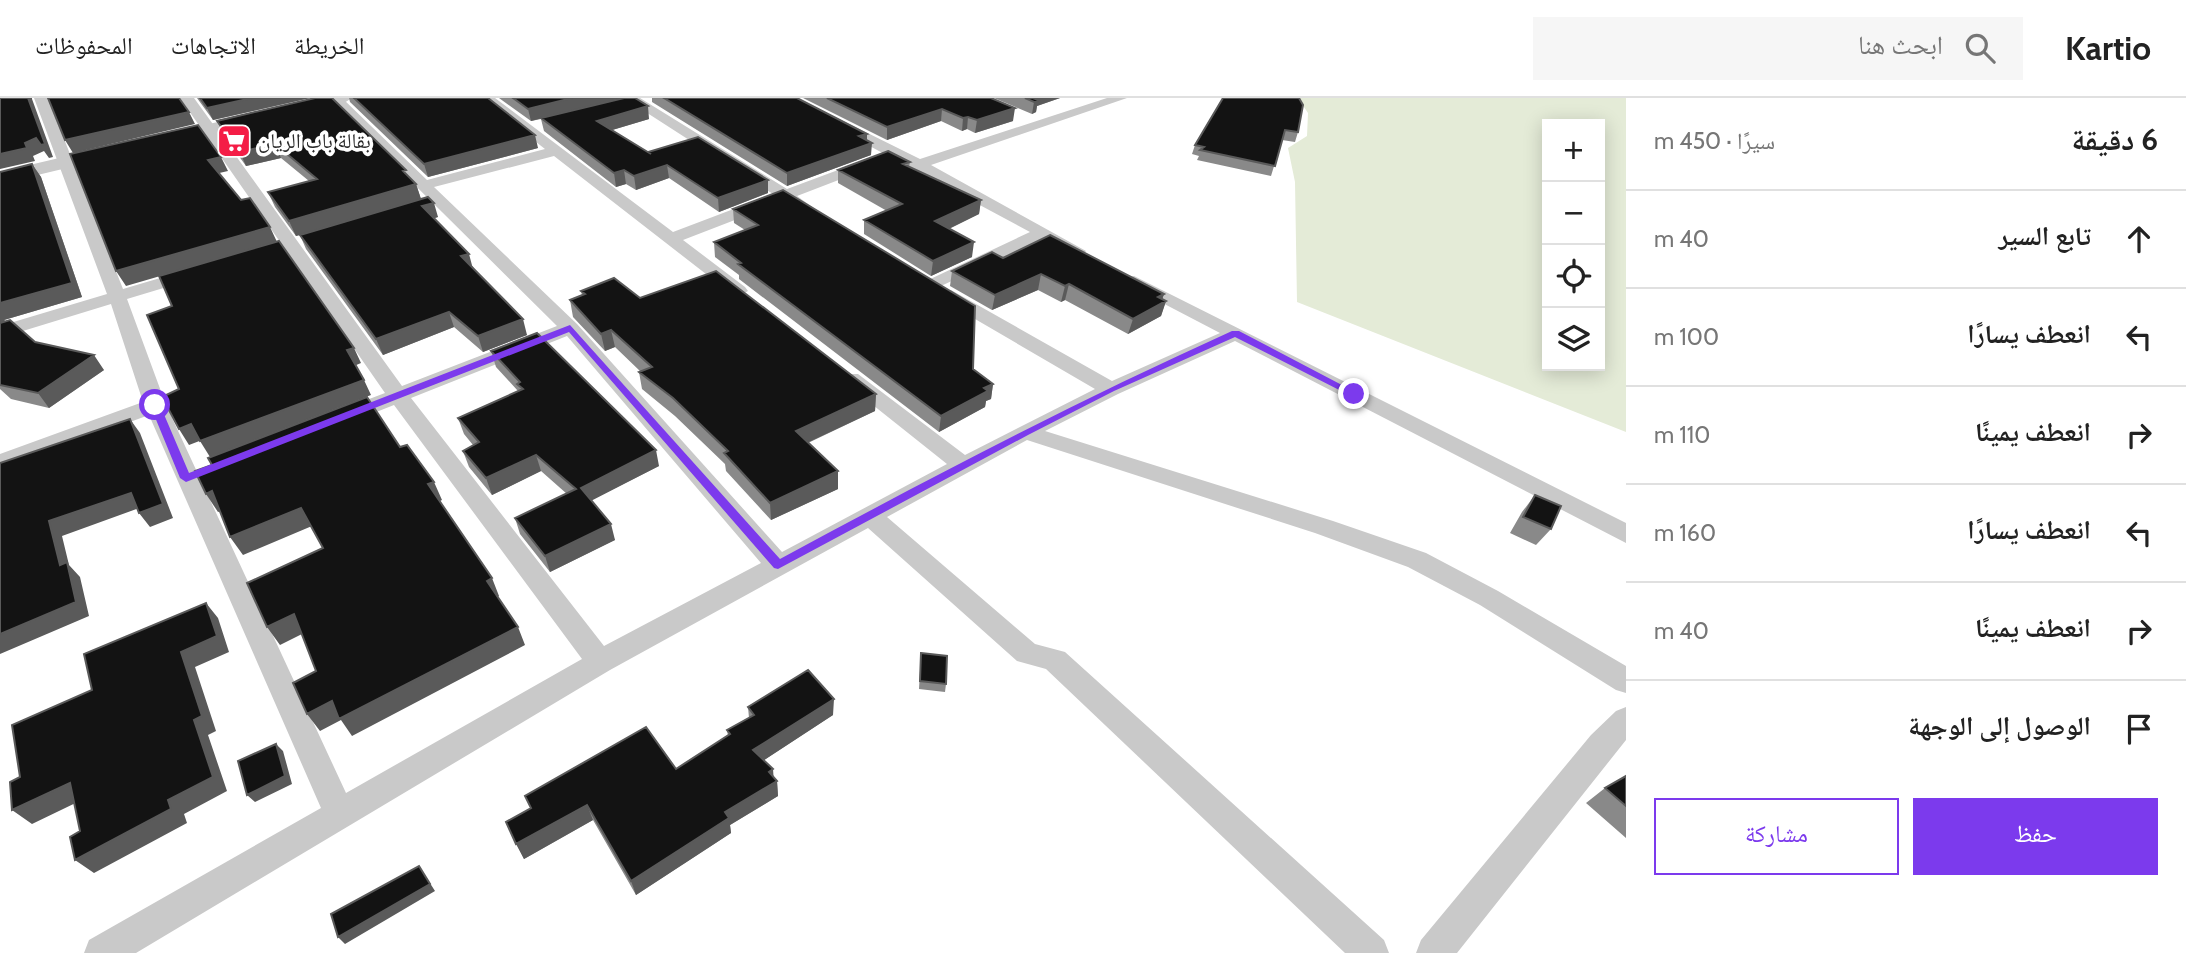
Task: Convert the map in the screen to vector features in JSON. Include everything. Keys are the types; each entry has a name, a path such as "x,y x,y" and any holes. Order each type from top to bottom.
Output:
{"street":[{"path":"41,98 117,296 155,405 340,815"},
{"path":"187,98 398,397 600,662"},
{"path":"487,98 758,306"},
{"path":"787,98 919,164 1091,258"},
{"path":"919,164 1119,98"},
{"path":"0,178 338,99 570,328 778,565"},
{"path":"635,100 819,216"},
{"path":"1020,116 1041,125"},
{"path":"527,129 552,123"},
{"path":"424,186 555,151"},
{"path":"671,239 897,153"},
{"path":"415,208 440,201"},
{"path":"1042,233 925,282 1111,389"},
{"path":"0,332 211,268"},
{"path":"1115,271 1626,534"},
{"path":"323,425 570,328"},
{"path":"102,953 600,662 1025,432 1111,389 1236,333"},
{"path":"834,365 964,466"},
{"path":"0,462 155,405"},
{"path":"1025,432 1324,527 1417,560 1489,598 1626,681"},
{"path":"186,478 211,468"},
{"path":"871,516 1027,653 1055,660 1371,953"},
{"path":"1434,953 1602,745 1626,720"}],"green space":[{"path":"1298,98 1626,98 1626,432 1297,302 1295,182 1288,148 1307,136 1308,113"}],"building":[{"path":"0,98 28,98 45,144 41,145 36,138 25,143 27,148 0,154"},
{"path":"48,98 179,98 189,112 65,140"},
{"path":"200,98 252,98 207,108"},
{"path":"315,98 332,98 406,170 403,171 416,184 289,221 268,192 317,179 275,144 240,152 217,121"},
{"path":"354,98 488,98 535,135 424,164"},
{"path":"513,98 572,98 528,109"},
{"path":"624,98 635,98 648,106 597,121 651,154 648,152 698,137 768,180 718,198 667,165 634,176 624,170 614,173 541,118"},
{"path":"664,98 797,98 867,134 859,136 872,143 787,173"},
{"path":"827,98 991,98 1015,108 977,120 963,118 942,109 887,127"},
{"path":"1223,98 1299,98 1303,105 1298,132 1285,130 1275,166 1200,150 1204,147 1195,145"},
{"path":"198,125 221,157 208,160 241,200 250,198 270,227 116,271 70,154"},
{"path":"888,151 910,162 903,164 981,200 935,221 974,242 933,261 864,220 902,204 838,170"},
{"path":"32,164 72,283 0,303 0,172"},
{"path":"783,190 975,306 973,369 993,384 984,388 988,391 941,416 738,264 741,263 714,242 758,225 733,209"},
{"path":"428,197 434,203 422,206 469,254 461,256 523,319 478,336 449,312 376,339 300,235"},
{"path":"1050,235 1164,294 1158,297 1166,301 1133,319 1069,284 1065,286 1041,274 995,295 952,271 992,252 1003,258"},
{"path":"279,241 354,348 347,350 364,380 200,441 191,424 179,429 162,397 179,389 147,315 172,306 159,276"},
{"path":"716,271 876,394 796,431 838,471 770,503 724,453 728,451 673,398 639,372 652,367 611,330 601,334 570,300 585,294 581,291 614,278 640,298"},
{"path":"10,320 35,342 94,355 38,393 0,385 0,323"},
{"path":"537,333 656,450 581,488 611,524 545,556 515,518 576,489 536,455 486,478 463,451 479,442 458,418 523,389 517,384 520,382 491,351"},
{"path":"367,397 400,447 407,445 434,482 428,484 492,578 487,581 518,627 339,719 332,701 307,714 293,683 316,671 294,614 267,627 247,583 323,548 301,508 230,537 212,491 206,494 195,471 212,465 208,458"},
{"path":"130,419 163,504 139,513 131,493 49,521 60,565 67,562 76,602 0,634 0,463"},
{"path":"1535,495 1561,506 1551,529 1523,517"},
{"path":"206,603 217,636 181,652 202,716 194,720 213,777 168,800 171,809 75,860 70,837 80,831 70,783 12,810 10,782 20,777 12,725 92,690 84,654"},
{"path":"921,653 947,656 946,684 920,681"},
{"path":"808,670 834,699 753,750 773,769 769,772 777,781 725,812 729,818 631,881 587,805 516,844 506,822 531,808 525,796 646,727 676,769 730,734 727,730 754,715 748,707"},
{"path":"276,744 285,776 247,795 238,761"},
{"path":"1626,776 1626,806 1605,788"},
{"path":"419,866 430,884 338,937 331,914"}],"place":[{"name":"بقالة باب الريان","path":"234,141"}],"route":[{"path":"155,405 186,478 570,328 778,565 1025,432 1111,389 1236,333 1354,394"}]}
